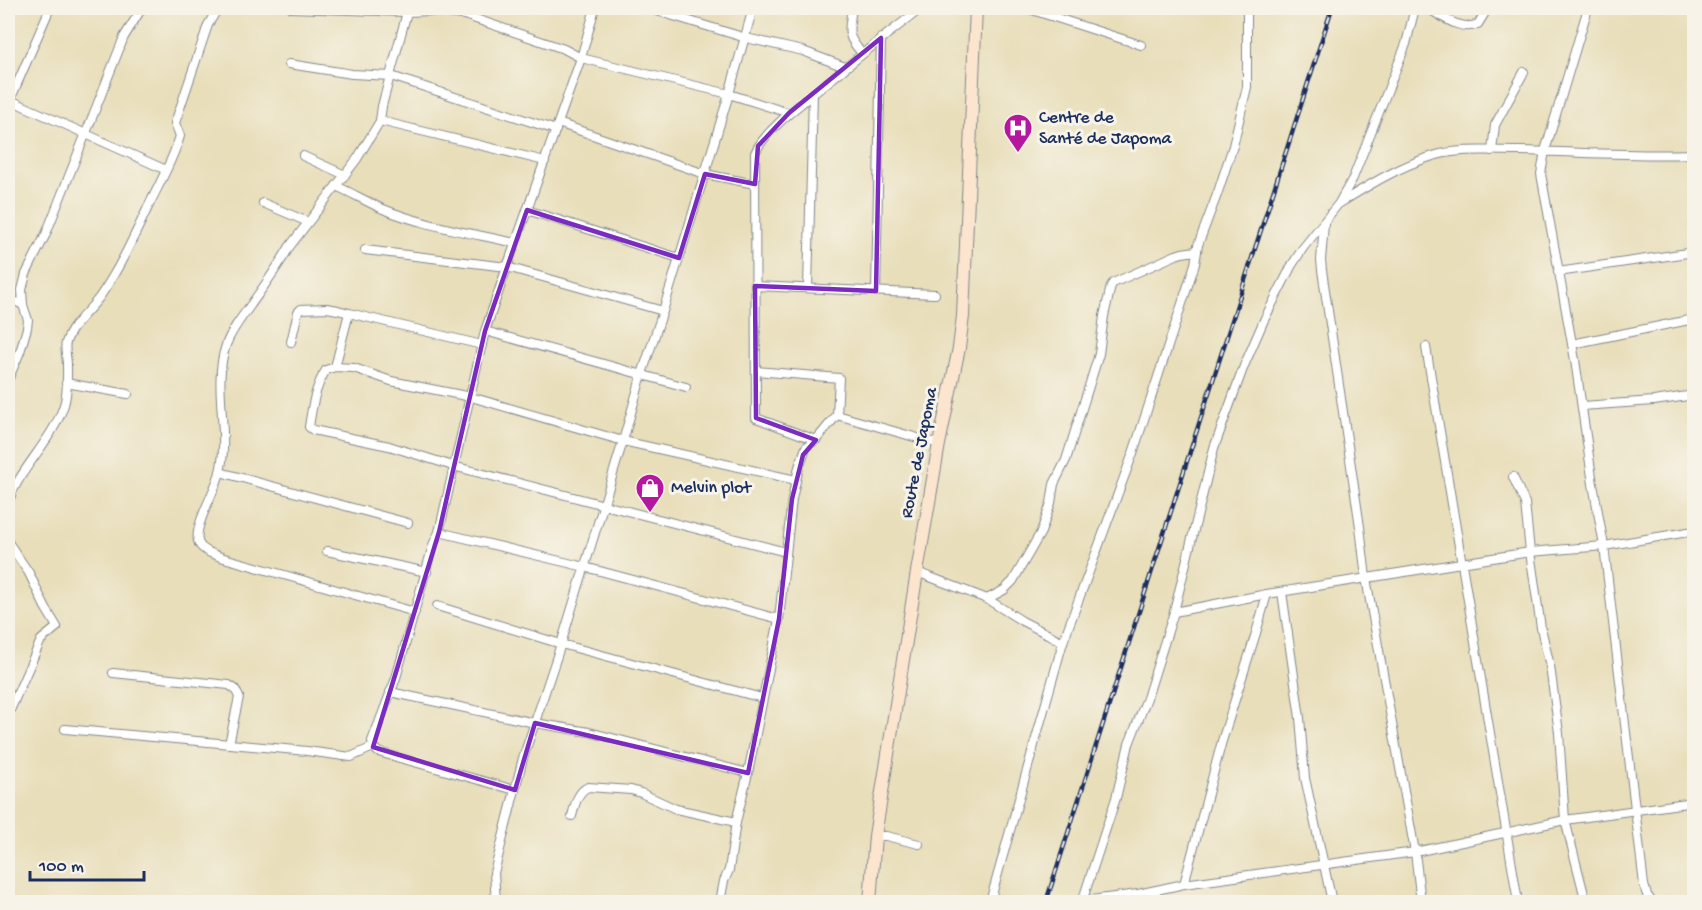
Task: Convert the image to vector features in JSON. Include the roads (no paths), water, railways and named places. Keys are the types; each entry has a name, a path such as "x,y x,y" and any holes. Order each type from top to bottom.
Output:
{"street":[{"path":"50,8 8,101 166,170"},
{"path":"8,380 25,339 28,320 22,305 22,290 26,274 46,234 124,37 141,8"},
{"path":"8,503 18,480 44,445 63,407 66,397 67,361 64,349 66,341 103,293 126,254 166,170 180,134 175,123 208,25 218,8"},
{"path":"291,8 407,12 430,9 464,15 564,49 581,58 729,93 789,113"},
{"path":"515,790 378,752 373,747 372,741 396,678 439,532 485,331 581,58 595,8"},
{"path":"647,8 746,38 802,51 845,67"},
{"path":"496,903 494,873 523,758 585,567 746,38 753,8"},
{"path":"852,8 850,39 862,53"},
{"path":"816,440 756,418 755,153 758,146 789,113 881,38 922,8"},
{"name":"Route de Japoma","path":"870,903 875,836 917,572 963,316 976,8"},
{"path":"1026,8 1141,45"},
{"path":"990,903 1063,642 1153,393 1195,264 1196,251 1233,146 1247,87 1247,8"},
{"path":"1415,8 1403,51 1357,169 1339,203 1292,265 1244,366 1214,448 1174,612 1147,698 1129,744 1111,814 1082,902 1138,894 1184,884 1415,852 1565,820 1695,802"},
{"path":"1427,8 1467,27 1478,24 1488,8"},
{"path":"1588,8 1545,151 1541,174 1572,344 1604,546 1644,885 1652,903"},
{"path":"407,12 380,121 357,159 290,246 237,324 226,345 220,394 223,436 220,472 199,527 198,542 202,547 224,558 415,612"},
{"path":"876,291 881,38"},
{"path":"289,64 352,75 391,76 705,174 755,184"},
{"path":"1492,150 1495,125 1524,72"},
{"path":"808,288 813,94"},
{"path":"380,121 544,161"},
{"path":"1339,203 1377,180 1434,155 1492,150 1695,154"},
{"path":"303,156 345,175"},
{"path":"336,186 381,208 414,219 515,243"},
{"path":"263,203 308,222"},
{"path":"527,210 679,258"},
{"path":"1324,224 1322,270 1360,527 1365,578 1415,852 1421,903"},
{"path":"365,250 507,267 663,311"},
{"path":"987,599 1004,590 1013,581 1041,532 1051,503 1054,484 1066,460 1099,354 1111,286 1113,283 1176,255 1196,251"},
{"path":"1558,272 1695,252"},
{"path":"755,286 935,294"},
{"path":"8,298 22,305"},
{"path":"291,342 298,312 301,309 327,308 482,345"},
{"path":"335,366 349,313"},
{"path":"1572,344 1695,319"},
{"path":"485,331 686,387"},
{"path":"1426,347 1518,903"},
{"path":"786,552 453,466 389,446 313,430 309,427 320,379 326,370 335,366 354,368 391,381 471,397 623,441 796,480"},
{"path":"720,903 724,881 729,870 736,822 779,619 796,480 806,447 816,440 837,415 839,378 756,371"},
{"path":"66,383 128,394"},
{"path":"1582,406 1654,401 1695,395"},
{"path":"837,415 939,444"},
{"path":"220,472 408,523"},
{"path":"1513,477 1525,503 1541,628 1550,666 1559,734 1565,820 1586,903"},
{"path":"1174,612 1267,594 1530,552 1604,546 1695,531"},
{"path":"439,532 585,567 779,619"},
{"path":"8,542 29,573 57,627 41,640 8,715"},
{"path":"327,551 427,572"},
{"path":"917,572 987,599 1022,621 1063,642"},
{"path":"1282,592 1300,718 1305,778 1332,903"},
{"path":"1184,884 1222,741 1267,594"},
{"path":"437,606 561,644 762,698"},
{"path":"113,673 229,685 236,688 239,697 229,744"},
{"path":"390,692 535,723 589,732 748,773"},
{"path":"65,729 351,757 373,747"},
{"path":"572,816 579,794 588,787 631,790 676,809 736,822"},
{"path":"875,836 886,836 919,844"}],"railway":[{"path":"1046,902 1332,8"}],"place":[{"name":"Centre de Santé de Japoma","path":"1018,154"},
{"name":"Melvin plot","path":"650,514"}]}
